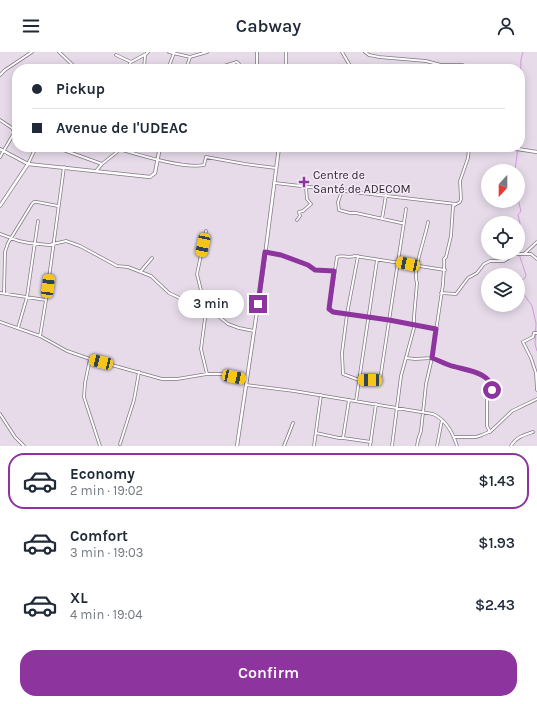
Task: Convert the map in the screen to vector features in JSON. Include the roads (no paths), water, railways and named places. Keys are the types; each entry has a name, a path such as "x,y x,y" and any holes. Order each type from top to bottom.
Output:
{"main road":[{"path":"286,52 286,64"},
{"path":"0,149 28,164 150,177 154,173 159,152"},
{"path":"525,150 537,152"},
{"path":"237,446 279,152"},
{"path":"0,206 28,164"}],"street":[{"path":"14,64 32,52"},
{"path":"59,52 72,64"},
{"path":"169,52 190,57 206,52"},
{"path":"258,52 258,64"},
{"path":"342,52 349,64"},
{"path":"365,52 369,55 379,57 426,61 435,64"},
{"path":"116,55 131,62 147,53"},
{"path":"144,64 147,53"},
{"path":"170,64 174,53"},
{"path":"188,64 190,57"},
{"path":"230,64 238,64"},
{"path":"0,75 12,65"},
{"path":"0,120 12,128"},
{"path":"0,157 12,135"},
{"path":"28,164 34,152"},
{"path":"70,152 102,164"},
{"path":"96,171 117,152"},
{"path":"132,152 158,160 193,166 203,166 206,157 277,168"},
{"path":"417,446 421,431 426,384 432,358 446,265 444,259 446,257 451,236 453,206 460,202 461,199 460,181 469,152"},
{"path":"40,336 64,167"},
{"path":"275,183 456,204"},
{"path":"297,220 300,216 299,212 303,211 311,204 307,199 306,187"},
{"path":"342,191 338,202 339,210 401,224 404,223"},
{"path":"382,219 386,195"},
{"path":"4,293 5,252 34,202 58,206"},
{"path":"358,256 347,314 341,359 342,374 359,380 380,380 406,209"},
{"path":"18,328 27,297 38,221"},
{"path":"392,446 401,376 414,324 418,266 428,222"},
{"path":"206,231 197,274 206,311 201,349 207,374"},
{"path":"0,234 20,241 35,244 68,242 80,246 117,266 128,267 151,276 169,293 218,316 228,324 254,331"},
{"path":"525,253 537,242"},
{"path":"265,252 281,255 308,265 315,270 334,271"},
{"path":"525,254 531,254 537,259"},
{"path":"436,329 414,324 333,312 329,309 334,271 338,256 358,256 445,270"},
{"path":"141,271 152,258"},
{"path":"356,401 377,260"},
{"path":"441,293 456,294 468,278 477,273 484,264 490,261 506,260"},
{"path":"0,293 46,300"},
{"path":"0,322 40,336 67,351 90,359 162,378 170,379 207,374 221,374 247,380"},
{"path":"535,333 533,337 523,342 536,373 537,390"},
{"path":"406,358 415,360 432,358 448,365 476,372 486,378 492,386 491,392 487,398 487,426 490,432"},
{"path":"90,359 84,397 100,446"},
{"path":"120,444 134,400 139,372"},
{"path":"246,385 424,411 436,415 442,420 451,430 457,446"},
{"path":"314,446 322,395"},
{"path":"454,437 476,437 490,432 512,412 537,399"},
{"path":"343,438 349,400"},
{"path":"370,446 376,404"},
{"path":"0,414 15,437 24,446"},
{"path":"438,446 442,420"},
{"path":"284,446 293,423"},
{"path":"511,446 513,442 520,437 533,432"},
{"path":"316,433 370,442"}],"waterway":[{"path":"521,64 523,52"},
{"path":"516,164 517,152"},
{"path":"520,208 521,211 518,215 520,223 519,254 526,275 521,281 523,293 532,306 536,323 535,344 537,351"}],"place":[{"name":"Centre de Santé de ADECOM","path":"304,182"}]}
